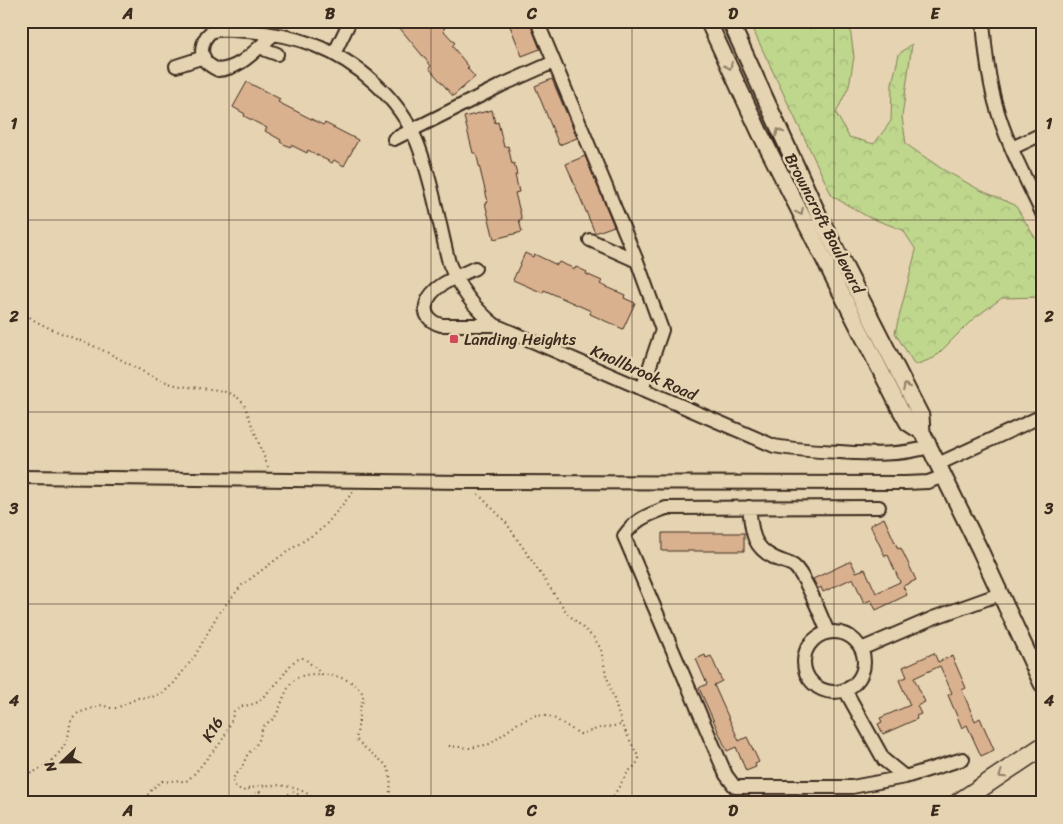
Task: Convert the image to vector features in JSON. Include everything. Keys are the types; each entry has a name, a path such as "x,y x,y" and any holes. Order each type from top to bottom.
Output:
{"highway":[{"path":"958,803 1042,746"}],"main road":[{"name":"Browncroft Boulevard","path":"708,21 760,133 904,416 908,423 922,432"},
{"name":"Browncroft Boulevard","path":"730,21 802,179 921,416 922,432 1042,684"}],"street":[{"path":"334,54 350,21"},
{"path":"537,21 637,261 662,330 642,389"},
{"path":"983,21 985,49 995,102 1012,148 1042,213"},
{"name":"Knollbrook Road","path":"204,57 202,50 207,36 213,31 239,26 312,44 334,54 376,83 390,98 411,130 426,169 449,263 455,278 474,306 495,324 767,443 783,448 888,454 910,452 929,447"},
{"path":"176,66 204,57 210,66 218,70 224,70 241,63 274,35"},
{"path":"262,45 266,50 277,54"},
{"path":"394,139 502,85 554,62"},
{"path":"1012,148 1042,134"},
{"path":"590,240 637,261"},
{"path":"475,268 441,285 425,307 425,313 428,319 441,326 495,324"},
{"path":"864,339 878,332"},
{"path":"21,477 464,482 928,482 941,470 1042,416"},
{"path":"749,507 752,531 758,546 772,557 795,567 805,582 828,632"},
{"path":"879,507 666,508 641,517 624,536 726,775 736,787 852,787 905,778 963,760"},
{"path":"861,649 933,618 1000,594"},
{"path":"828,632 838,632 847,635 861,649 864,658 862,673 854,685 845,690 825,691 810,680 805,670 806,651 811,642 818,636 828,632"},
{"path":"845,690 884,760 905,778"}],"path":[{"path":"21,290 23,310 28,316 47,326 173,384 225,392 239,397 255,430 265,461 277,480"},
{"path":"21,777 35,773 57,755 66,744 72,718 78,713 102,705 117,708 138,698 152,697 163,693 174,683 195,656 218,614 242,585 278,558 324,528 362,481"},
{"path":"464,482 505,521 567,613 594,638 601,648 606,674 622,726 639,758 609,803"},
{"name":"K16","path":"142,803 152,789 162,781 166,782 177,779 184,782 188,780 218,746 231,722 234,711 260,700 278,682 291,664 299,658 304,658 323,675"},
{"path":"318,803 312,796 280,784 243,791 236,788 234,777 241,770 247,755 259,740 265,725 275,717 291,684 298,677 323,675 346,679 356,684 362,692 364,699 361,706 356,739 387,766 392,777 388,803"},
{"path":"450,746 470,748 490,744 518,723 536,716 552,716 580,734 604,727 622,726"},
{"path":"244,803 249,801 259,791 270,802 294,792 299,795 301,803"},
{"path":"197,803 202,799 226,801 228,803"}],"green space":[{"path":"751,21 849,21 854,57 849,86 836,113 849,137 874,144 891,121 892,84 899,54 912,44 902,117 906,144 942,169 980,190 1015,205 1037,241 1042,257 1042,297 1002,298 973,319 934,358 915,365 895,333 916,250 903,230 868,217 832,196 756,36"}],"building":[{"path":"394,21 439,21 445,28 443,30 455,43 452,46 475,77 453,96 429,68 431,66"},
{"path":"508,21 529,21 540,49 522,56"},
{"path":"552,79 577,138 559,145 535,86"},
{"path":"247,82 280,99 278,102 358,140 344,166 334,160 332,163 308,150 307,153 280,142 281,140 265,131 267,128 244,116 245,114 233,107"},
{"path":"492,110 495,123 498,122 504,147 508,146 512,164 514,163 519,192 515,193 522,220 519,220 522,232 494,239 485,203 488,202 476,153 473,153 464,117"},
{"path":"585,156 614,226 595,233 566,164"},
{"path":"525,253 533,257 534,254 557,265 559,262 575,269 576,267 602,281 600,284 625,295 624,298 635,303 623,329 590,314 591,311 544,290 543,293 513,280"},
{"path":"884,518 898,549 901,548 916,580 903,586 907,595 876,610 871,600 864,603 853,578 823,592 821,587 818,589 813,579 851,561 856,572 865,569 876,593 900,582 888,555 885,556 870,525"},
{"path":"662,533 744,533 744,551 662,551"},
{"path":"934,653 938,662 952,656 966,688 962,690 975,721 980,718 994,750 981,756 967,725 962,728 948,695 952,693 940,666 914,678 925,702 917,706 921,714 916,716 917,719 883,734 878,724 882,722 880,718 910,705 899,680 907,677 903,667"},
{"path":"705,655 706,658 711,656 722,681 714,685 739,741 747,737 759,762 755,764 756,767 746,771 736,747 727,751 699,688 707,684 696,659"}],"place":[{"name":"Landing Heights","path":"454,339"}]}
